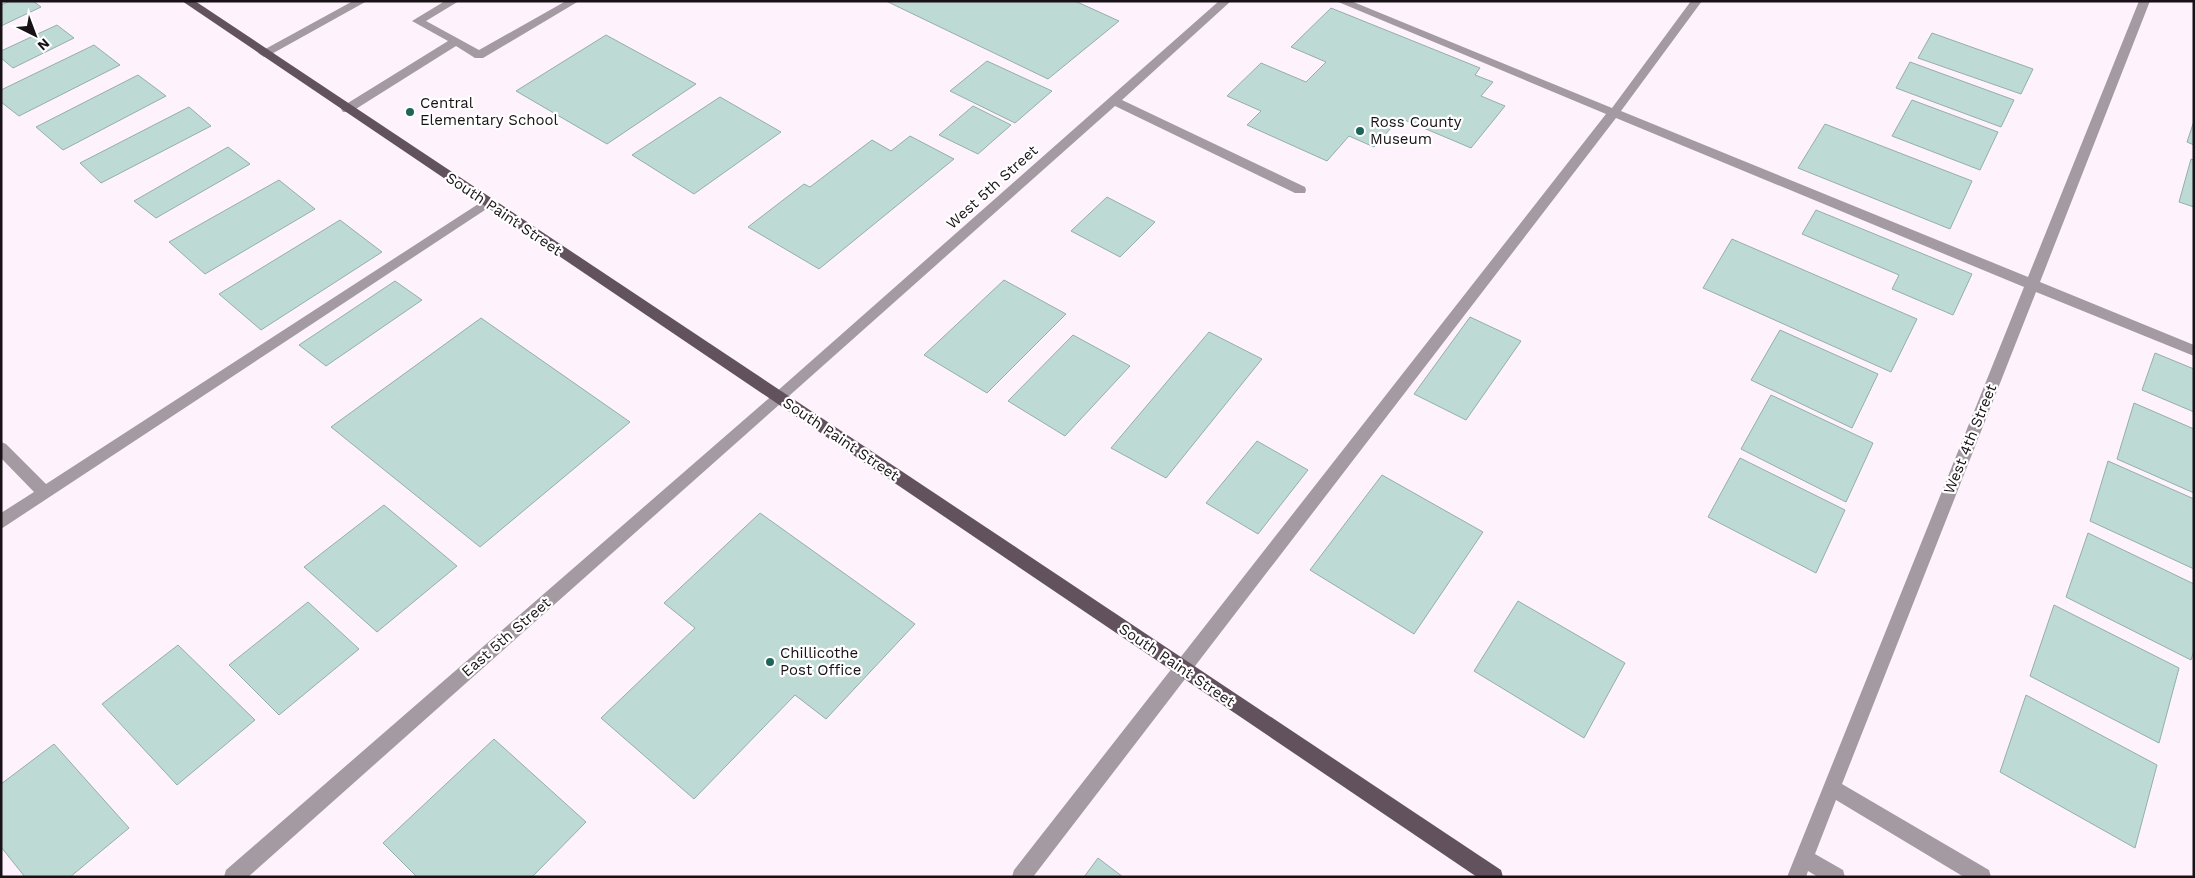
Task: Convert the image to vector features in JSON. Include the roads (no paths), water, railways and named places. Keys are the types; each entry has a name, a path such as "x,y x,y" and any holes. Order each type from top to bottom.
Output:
{"main road":[{"name":"South Paint Street","path":"187,1 1494,877"}],"street":[{"path":"264,53 362,1"},
{"path":"454,1 418,21 480,55 574,1"},
{"name":"West 5th Street","path":"780,397 1226,1"},
{"path":"1342,1 2194,351"},
{"path":"1021,877 1614,113 1697,1"},
{"name":"West 4th Street","path":"1796,877 2145,1"},
{"path":"347,109 456,41"},
{"path":"1114,101 1300,190"},
{"path":"1,522 486,203"},
{"name":"East 5th Street","path":"233,877 780,397"},
{"path":"1,448 45,493"},
{"path":"1832,788 1982,877"},
{"path":"1804,858 1836,877"}],"place":[{"name":"Central Elementary School","path":"410,112"},
{"name":"Ross County Museum","path":"1360,131"},
{"name":"Chillicothe Post Office","path":"770,662"}]}
